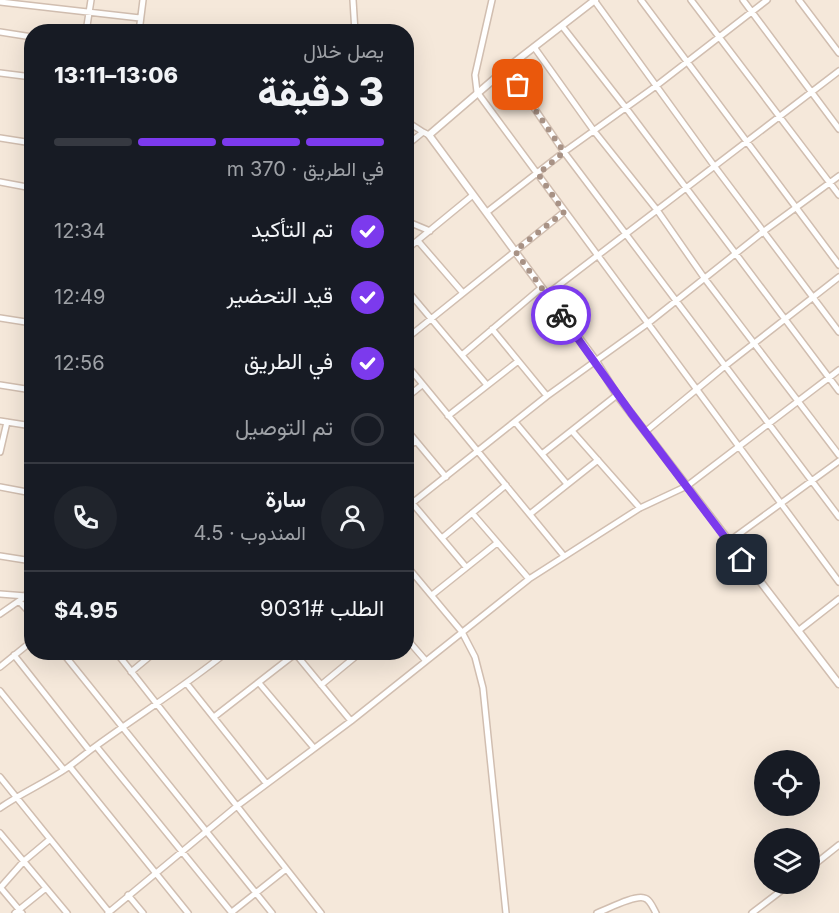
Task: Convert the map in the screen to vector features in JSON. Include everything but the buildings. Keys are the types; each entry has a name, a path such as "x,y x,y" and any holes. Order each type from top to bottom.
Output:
{"street":[{"path":"87,24 91,0"},
{"path":"140,24 143,0"},
{"path":"353,0 354,24"},
{"path":"492,0 475,75 477,92 839,582"},
{"path":"414,141 594,0 839,332"},
{"path":"641,0 839,265"},
{"path":"691,0 839,195"},
{"path":"743,0 839,129"},
{"path":"487,212 767,0"},
{"path":"799,0 839,53"},
{"path":"0,2 140,18"},
{"path":"562,26 839,391"},
{"path":"0,32 24,36"},
{"path":"534,47 594,131 657,210 705,279 756,342 839,454"},
{"path":"507,68 564,152 839,517"},
{"path":"546,295 839,71"},
{"path":"0,73 24,76"},
{"path":"414,126 426,134 487,212 645,432 839,684"},
{"path":"0,138 24,142"},
{"path":"414,503 547,396 647,324 764,231 839,176"},
{"path":"0,182 24,186"},
{"path":"414,244 473,195"},
{"path":"414,333 564,212"},
{"path":"414,224 429,231"},
{"path":"418,241 463,293"},
{"path":"645,432 839,277"},
{"path":"462,355 542,288"},
{"path":"414,298 487,385"},
{"path":"0,318 24,322"},
{"path":"492,329 547,396"},
{"path":"448,416 517,362"},
{"path":"0,777 108,913 237,806 351,721 529,579 640,508 687,486 839,370"},
{"path":"414,374 564,556"},
{"path":"0,385 24,389"},
{"path":"414,392 422,385"},
{"path":"542,454 618,394"},
{"path":"0,452 3,422 24,425"},
{"path":"515,422 567,484"},
{"path":"572,431 640,508"},
{"path":"414,439 446,477"},
{"path":"530,514 598,460"},
{"path":"729,542 839,460"},
{"path":"442,538 506,485"},
{"path":"0,487 24,492"},
{"path":"414,505 466,567"},
{"path":"472,513 529,579"},
{"path":"432,595 497,543"},
{"path":"0,556 24,560"},
{"path":"414,574 462,632 475,657 483,688 506,913"},
{"path":"0,594 24,594"},
{"path":"0,614 24,597"},
{"path":"798,631 839,599"},
{"path":"19,600 24,606"},
{"path":"414,647 426,661"},
{"path":"0,667 24,648"},
{"path":"15,655 89,750"},
{"path":"69,660 272,913"},
{"path":"122,660 321,913"},
{"path":"131,672 145,660"},
{"path":"0,808 15,797 67,769 89,750 187,684 217,660"},
{"path":"214,717 287,660"},
{"path":"301,660 351,721"},
{"path":"321,685 350,660"},
{"path":"187,684 266,783"},
{"path":"259,684 314,748"},
{"path":"0,691 188,913"},
{"path":"96,746 232,913 286,869"},
{"path":"0,833 67,913"},
{"path":"46,888 19,912 0,887 24,861 49,840"},
{"path":"820,860 839,845"},
{"path":"752,913 777,894"},
{"path":"129,895 143,913"},
{"path":"597,913 643,897 647,899 656,913"}],"shaded area":[{"path":"0,0 839,0 839,913 0,913"}],"way so far":[{"path":"518,85 564,152 538,174 564,212 515,251 561,315"}],"route":[{"path":"561,315 631,413 742,560"}]}
